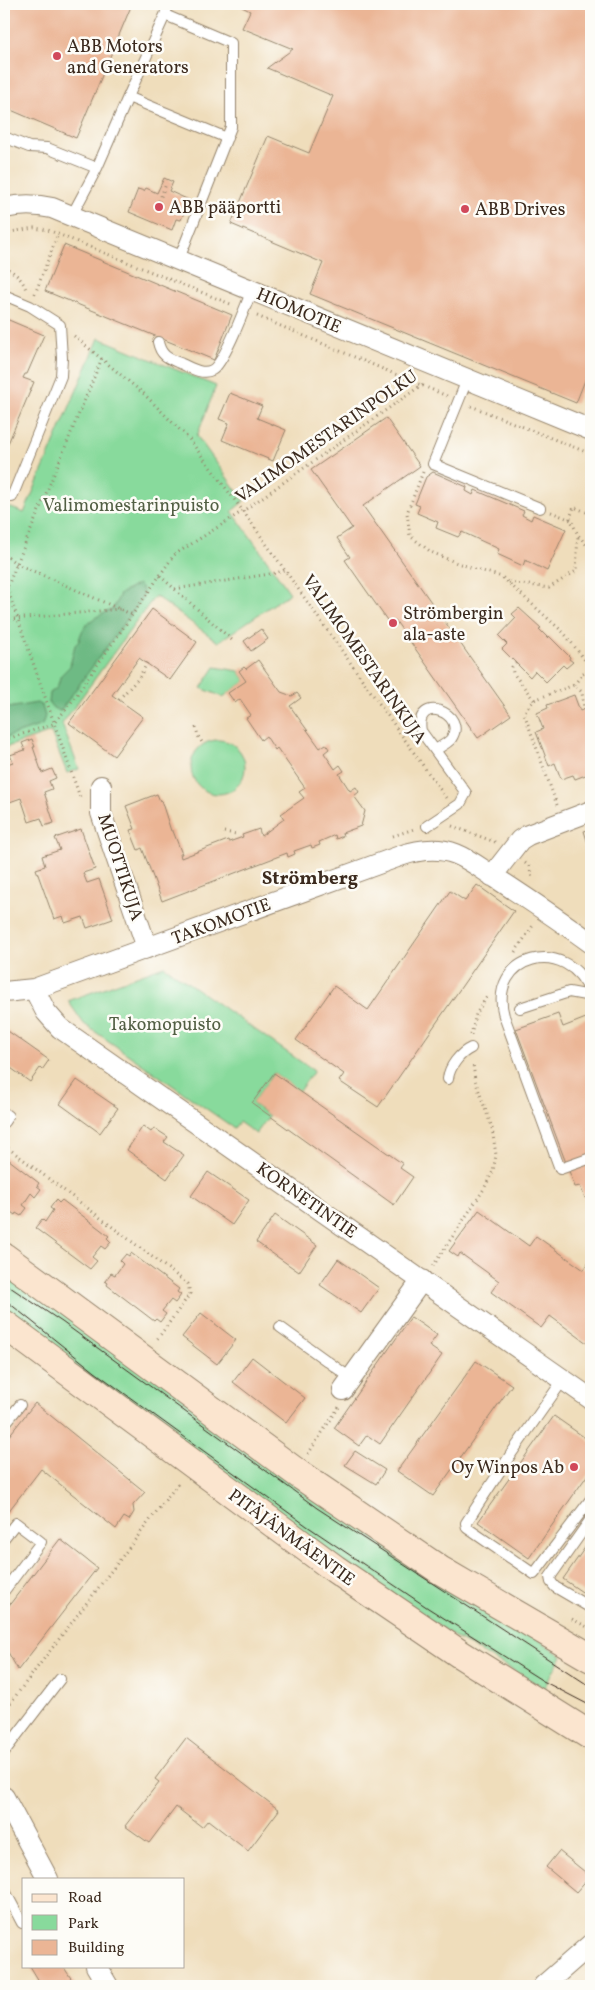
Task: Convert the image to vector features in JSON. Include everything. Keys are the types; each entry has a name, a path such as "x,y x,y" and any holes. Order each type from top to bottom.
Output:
{"main road":[{"path":"4,1257 292,1469 350,1509 440,1570 591,1658"},
{"name":"PITÄJÄNMÄENTIE","path":"4,1324 335,1569 460,1654 591,1736"}],"street":[{"name":"HIOMOTIE","path":"4,208 35,204 52,208 591,430"},
{"name":"MUOTTIKUJA","path":"101,786 101,813 147,948"},
{"path":"492,876 520,840 528,835 591,812"},
{"name":"TAKOMOTIE","path":"4,992 34,989 402,855 419,851 432,850 455,854 472,862 544,909 591,943"},
{"name":"KORNETINTIE","path":"34,989 46,1012 60,1028 591,1399"},
{"path":"348,1384 422,1280"},
{"path":"4,1796 47,1878"},
{"path":"543,1986 591,1944"},
{"path":"97,1968 108,1986"}],"lane":[{"path":"71,217 97,168 165,15 168,4"},
{"path":"165,15 231,43 231,127 179,260"},
{"path":"128,98 227,138"},
{"path":"4,137 29,147 47,148 97,168"},
{"path":"158,342 159,350 166,358 200,372 212,370 224,354 252,290"},
{"path":"4,295 30,306 60,325 62,358 61,376 12,498"},
{"path":"467,380 433,464 540,508"},
{"path":"427,826 460,804 466,793 435,750"},
{"path":"520,1008 569,992 591,995 587,983 574,969 562,961 545,958 528,961 508,977 504,985 501,1001 504,1016 560,1169 591,1158"},
{"path":"448,1080 448,1072 458,1058 471,1048"},
{"path":"4,1113 8,1116 4,1122"},
{"path":"280,1327 348,1384"},
{"path":"563,1380 466,1522 467,1528 534,1574 591,1499"},
{"path":"4,1425 20,1405"},
{"path":"591,1519 550,1577 556,1587 591,1608"},
{"path":"4,1538 16,1523 41,1542 4,1591"},
{"path":"4,1752 60,1679"},
{"path":"4,1889 22,1924"}],"path":[{"path":"158,201 166,184"},
{"path":"4,233 34,228 58,234 591,454"},
{"path":"30,306 58,234"},
{"name":"VALIMOMESTARINKUJA","path":"60,325 144,394 189,439 243,511 454,808"},
{"path":"4,595 102,358"},
{"name":"VALIMOMESTARINPOLKU","path":"53,724 68,707 174,555 243,511 428,381"},
{"path":"427,464 407,513 410,536 431,552 457,563 502,577 564,633 591,669 584,673 574,685 534,700 524,713 559,810"},
{"path":"591,514 574,507 570,518 578,535 591,550"},
{"path":"508,582 549,588 576,571 578,535"},
{"path":"4,554 17,564 121,608 133,615"},
{"path":"175,589 285,570"},
{"path":"160,576 232,640"},
{"path":"4,740 53,724 7,588"},
{"path":"4,620 121,608"},
{"path":"516,663 512,667 513,673 534,700"},
{"path":"119,700 139,678 147,664"},
{"path":"574,685 582,692 584,709"},
{"path":"196,727 198,736 203,744"},
{"path":"454,808 454,826"},
{"path":"224,832 236,834"},
{"path":"514,954 544,909"},
{"path":"422,1280 484,1189 493,1171 496,1155 492,1128 475,1080 471,1048 471,1036 476,1014 489,992"},
{"path":"4,1145 188,1284 190,1294 155,1342"},
{"path":"303,1461 338,1410 348,1384"},
{"path":"4,1711 183,1477"}],"green space":[{"name":"Valimomestarinpuisto","path":"99,338 216,386 197,436 244,501 232,511 290,593 218,642 155,596 62,724 79,769 67,773 51,732 4,748 4,561 8,552 4,549 4,505 24,513"},
{"path":"138,584 143,591 141,600 60,711 53,708 49,703 50,693 57,688 61,675 70,666 75,645 87,624 113,609 120,594"},
{"path":"215,667 239,671 246,681 223,697 201,688"},
{"path":"37,703 42,706 45,716 42,725 4,738 4,717 8,708"},
{"path":"213,740 223,740 233,744 241,752 245,767 241,782 233,790 223,794 213,794 203,790 195,782 191,772 191,762 195,752 203,744"},
{"name":"Takomopuisto","path":"164,966 314,1071 299,1091 274,1073 252,1103 269,1116 256,1134 239,1122 234,1128 84,1024 68,1001"},
{"path":"4,1267 562,1656 544,1688 456,1638 361,1575 70,1362 4,1311"}],"building":[{"name":"ABB Motors and Generators","path":"4,4 132,4 76,138 4,107"},
{"name":"ABB Drives","path":"243,4 591,4 591,365 576,403 310,294 323,263 231,224 268,136 309,153 333,96 267,68 293,49 242,28 250,11 242,7"},
{"name":"ABB pääportti","path":"164,178 173,182 169,191 189,200 181,220 176,219 172,230 129,212 138,189 144,191 146,188 157,193"},
{"path":"64,245 232,315 214,360 45,291"},
{"path":"4,318 44,335 27,374 23,378 34,382 4,453"},
{"path":"230,393 262,406 257,418 286,430 273,461 222,440 229,423 219,419"},
{"path":"386,418 420,466 363,506 511,715 478,738 395,620 389,623 345,560 350,557 337,538 352,528 311,470"},
{"path":"433,472 467,487 466,491 473,495 475,490 524,511 522,515 531,520 533,515 566,529 547,571 525,560 523,566 497,554 499,549 462,532 458,537 436,528 438,522 417,513 420,506 415,504 426,477"},
{"path":"519,608 573,662 566,668 563,665 546,682 535,671 530,677 502,649 507,644 499,636 516,618 512,614"},
{"path":"152,609 197,642 170,680 139,658 112,695 143,717 114,756 69,723"},
{"path":"261,629 268,639 251,651 244,641"},
{"path":"258,660 281,692 292,696 297,693 301,698 290,706 320,748 326,744 329,749 324,753 335,769 340,765 344,771 339,774 350,791 356,787 359,792 354,796 365,811 361,826 342,833 343,836 336,839 335,835 319,842 320,845 312,848 311,845 294,851 295,854 288,857 287,853 162,901 142,848 138,850 130,830 135,829 126,806 157,794 182,854 180,854 181,858 228,840 229,842 243,837 242,835 259,829 261,836 284,819 281,814 304,798 299,792 305,788 277,748 275,750 266,736 261,740 246,718 251,715 240,699 235,703 228,693 246,681 239,671 244,667 246,669"},
{"path":"574,695 580,711 591,706 591,773 575,779 573,775 561,779 555,763 549,766 536,732 543,729 537,713 548,708 547,705"},
{"path":"32,739 42,773 52,769 56,778 49,781 52,789 44,792 54,823 44,826 41,818 29,822 21,798 4,804 4,765 13,762 10,755 25,750 22,743"},
{"path":"81,829 95,869 83,873 87,883 99,879 113,919 87,928 83,917 65,923 63,916 54,919 36,869 45,866 42,856 60,850 55,838"},
{"path":"591,829 591,846 589,847 584,831"},
{"path":"477,885 514,911 378,1107 339,1081 344,1074 296,1040 334,986 368,1010 450,891 465,901"},
{"path":"558,1014 563,1027 591,1016 591,1203 589,1197 585,1198 580,1186 575,1187 516,1029"},
{"path":"5,1029 49,1060 42,1070 40,1068 30,1082 4,1063"},
{"path":"274,1073 403,1164 400,1168 413,1177 394,1205 252,1103"},
{"path":"77,1080 118,1108 100,1133 60,1104"},
{"path":"143,1126 151,1132 154,1128 168,1137 164,1142 184,1155 167,1179 127,1150"},
{"path":"4,1156 39,1183 37,1186 41,1189 35,1197 31,1193 23,1205 27,1208 21,1216 16,1213 15,1215 4,1207"},
{"path":"208,1172 249,1200 232,1225 191,1196"},
{"path":"56,1200 59,1203 62,1200 109,1236 107,1238 111,1242 105,1249 101,1246 92,1257 97,1261 90,1269 35,1228 42,1219 45,1222 53,1210 50,1208"},
{"path":"479,1210 529,1246 536,1236 584,1270 591,1259 591,1346 550,1316 541,1328 491,1292 499,1281 460,1253 458,1257 449,1251"},
{"path":"275,1215 317,1245 299,1272 256,1242"},
{"path":"131,1253 179,1289 177,1292 181,1295 175,1303 171,1300 162,1311 166,1314 160,1322 156,1319 154,1321 107,1285 108,1283 105,1281 111,1273 115,1275 123,1264 120,1261 126,1254 129,1256"},
{"path":"338,1259 379,1288 361,1313 320,1285"},
{"path":"201,1313 236,1340 217,1364 182,1337"},
{"path":"411,1317 437,1335 429,1346 442,1355 380,1444 367,1435 359,1446 334,1428"},
{"path":"252,1357 305,1398 286,1423 233,1382"},
{"path":"476,1361 512,1385 433,1496 397,1471"},
{"path":"35,1403 145,1492 133,1505 134,1512 129,1520 124,1517 116,1529 41,1469 4,1517 4,1442"},
{"path":"554,1416 591,1442 591,1470 529,1558 478,1522"},
{"path":"355,1451 385,1470 376,1484 345,1465"},
{"path":"60,1539 97,1568 18,1670 4,1645 4,1612"},
{"path":"591,1539 591,1598 563,1579"},
{"path":"186,1738 279,1810 248,1851 208,1820 202,1827 176,1807 149,1843 125,1826 159,1782 155,1779"},
{"path":"559,1851 590,1876 576,1892 546,1867"},
{"path":"31,1968 64,1968 76,1986 42,1986"}],"tram line":[{"path":"4,1283 62,1322 317,1508 591,1687"},
{"path":"4,1299 95,1372 307,1526 428,1608 543,1681 591,1706"}],"place":[{"name":"ABB Motors and Generators","path":"57,56"},
{"name":"ABB pääportti","path":"159,207"},
{"name":"ABB Drives","path":"465,209"},
{"name":"Strömbergin ala-aste","path":"393,623"},
{"name":"Oy Winpos Ab","path":"574,1467"}],"district":[{"name":"Strömberg","path":"310,877"}]}
